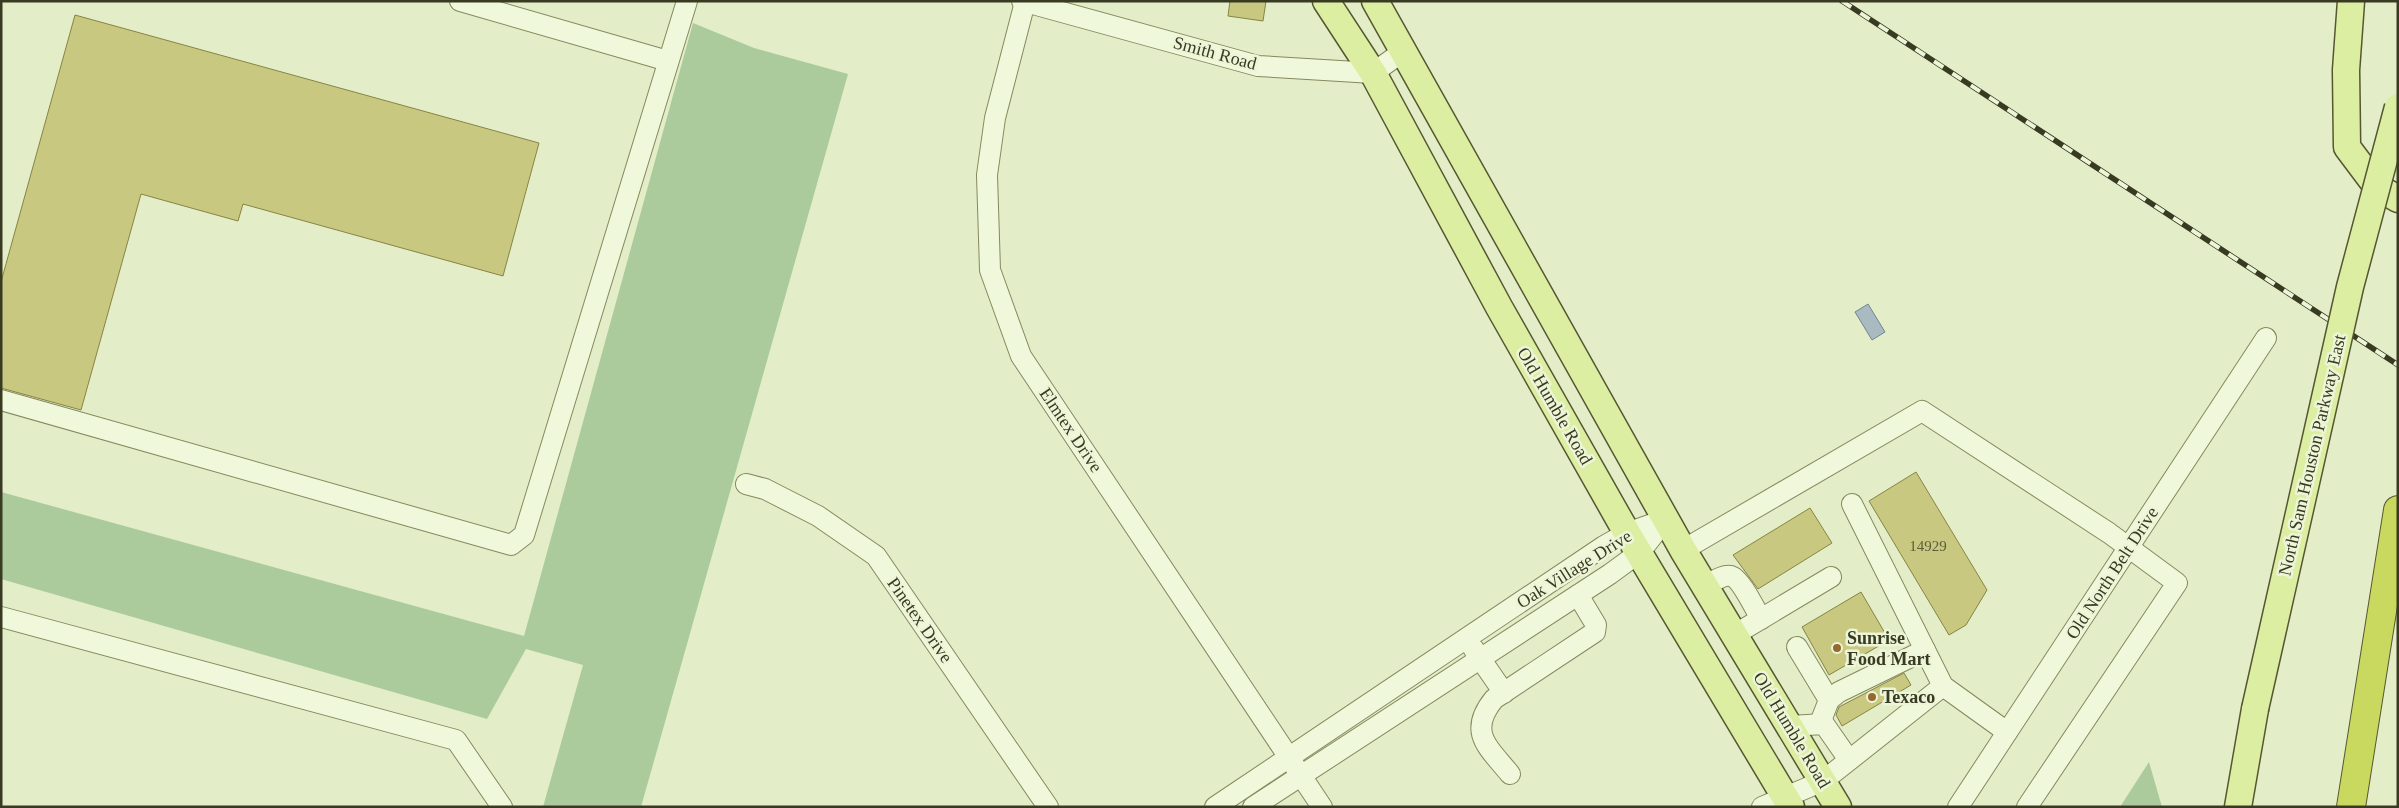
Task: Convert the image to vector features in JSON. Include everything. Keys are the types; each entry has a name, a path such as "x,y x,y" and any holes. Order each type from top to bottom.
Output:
{"highway":[{"path":"2352,807 2398,510"},
{"path":"2352,807 2398,583"}],"main road":[{"name":"Old Humble Road","path":"1326,1 1373,73 1499,307 1634,542 1780,803"},
{"name":"Old Humble Road","path":"1375,1 1405,50 1536,288 1704,586 1838,807"},
{"path":"2351,1 2346,70 2347,147 2377,187 2398,199"},
{"name":"North Sam Houston Parkway East","path":"2238,807 2255,709 2350,287 2398,106"},
{"path":"1499,307 1536,288"}],"street":[{"path":"460,1 668,61"},
{"path":"1,400 511,544 524,535 687,1"},
{"name":"Smith Road","path":"1024,2 1258,66 1373,73"},
{"name":"Elmtex Drive","path":"1024,2 995,118 987,175 990,270 1021,356 1322,807"},
{"path":"1373,73 1405,50"},
{"name":"Old North Belt Drive","path":"1958,807 2266,338"},
{"path":"1684,550 1922,411 2084,516 2177,583 2027,807"},
{"name":"Pinetex Drive","path":"746,484 766,489 818,516 876,556 1048,807"},
{"path":"1852,504 1943,686 2007,732"},
{"name":"Oak Village Drive","path":"1253,807 1578,595 1634,542 1667,519"},
{"name":"Oak Village Drive","path":"1215,807 1604,546 1634,542"},
{"path":"1704,586 1724,576 1731,576 1738,581 1761,619"},
{"path":"1734,635 1831,577"},
{"path":"1510,774 1482,740 1480,724 1484,712 1494,699 1594,632 1596,625 1578,595"},
{"path":"1,617 456,740 502,807"},
{"path":"1467,638 1504,693"},
{"path":"1797,647 1829,700"},
{"path":"1820,723 1829,700 1838,692 1925,650"},
{"path":"1780,803 1823,781 1943,686"},
{"path":"1790,726 1820,723 1827,726 1849,760"}],"green space":[{"path":"693,23 754,48 848,74 641,807 543,807 583,665 526,649 487,719 1,579 1,492 524,636"},
{"path":"2149,762 2162,807 2120,807"}],"shaded area":[{"path":"1868,304 1885,332 1872,340 1855,312"}],"building":[{"path":"1230,1 1266,1 1263,21 1228,16"},
{"path":"75,15 539,143 503,276 243,204 238,221 141,194 81,410 1,388 1,282"},
{"path":"1916,472 1987,590 1966,625 1949,635 1869,501"},
{"path":"1810,508 1832,543 1758,589 1733,555"},
{"path":"1861,592 1889,640 1829,675 1802,627"},
{"name":"Texaco","path":"1904,673 1911,685 1842,726 1836,715 1839,707"}],"railway":[{"path":"1842,1 2398,365"}],"place":[{"name":"Sunrise Food Mart","path":"1837,648"},
{"name":"Texaco","path":"1872,697"}]}
